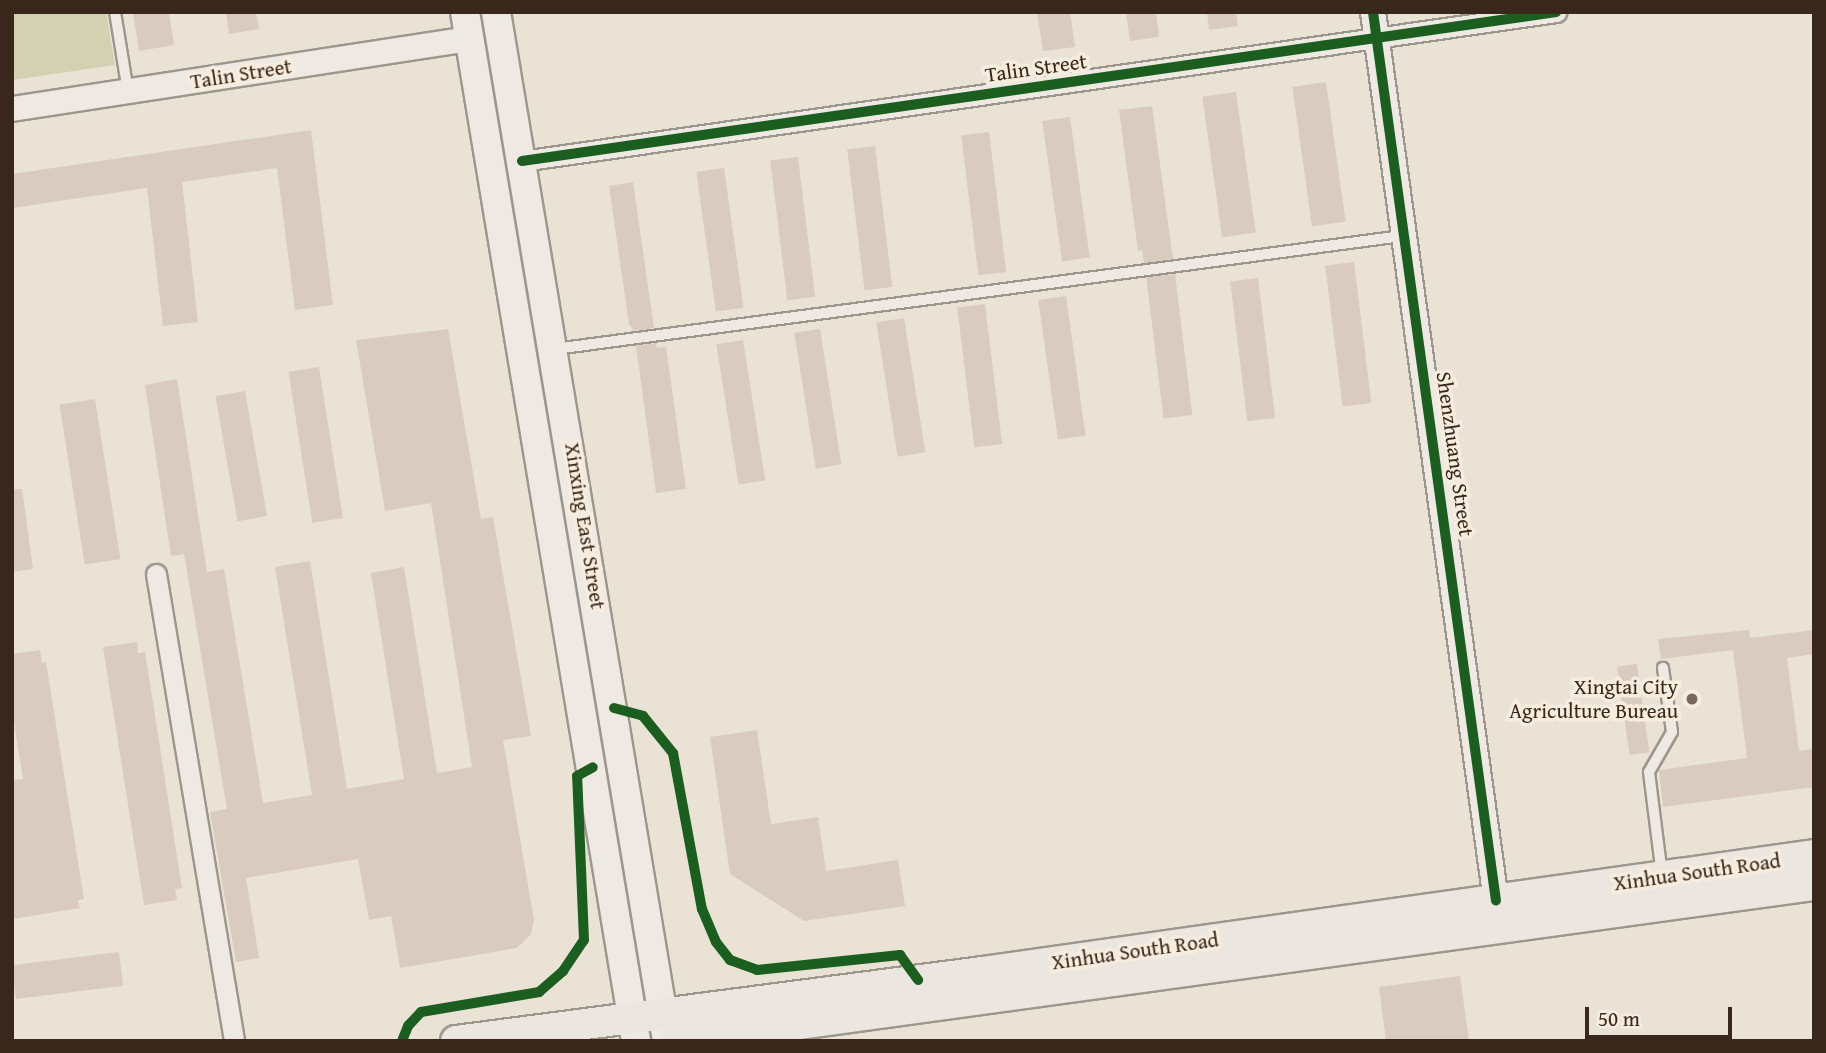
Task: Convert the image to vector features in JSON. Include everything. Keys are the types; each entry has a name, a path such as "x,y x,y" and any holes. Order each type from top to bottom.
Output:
{"main road":[{"name":"Xinxing East Street","path":"496,12 555,349 665,1026"},
{"name":"Xinxing East Street","path":"467,26 634,1028"},
{"name":"Xinhua South Road","path":"456,1041 665,1026 1814,855"},
{"name":"Xinhua South Road","path":"676,1041 1814,885"}],"street":[{"name":"Shenzhuang Street","path":"1373,12 1406,235 1496,901"},
{"name":"Talin Street","path":"522,160 1556,12"},
{"name":"Talin Street","path":"12,109 128,91 467,26"},
{"path":"156,574 234,1041"}],"lane":[{"path":"115,12 128,91"},
{"path":"555,349 1406,235"},
{"path":"1662,877 1649,772 1672,732 1663,668"}],"green space":[{"path":"12,12 106,12 115,65 12,80"}],"building":[{"path":"133,12 169,12 174,45 139,51"},
{"path":"226,12 256,12 259,29 229,34"},
{"path":"1037,12 1070,12 1075,47 1043,51"},
{"path":"1126,12 1156,12 1159,37 1130,41"},
{"path":"1207,12 1236,12 1238,26 1209,30"},
{"path":"1326,82 1346,222 1312,226 1292,87"},
{"path":"1236,92 1256,233 1222,237 1202,97"},
{"path":"1152,106 1173,259 1144,263 1142,250 1138,251 1119,110"},
{"path":"1070,117 1090,258 1062,262 1042,121"},
{"path":"311,130 333,305 295,310 277,168 182,182 198,322 163,326 147,188 12,208 12,174"},
{"path":"989,132 1006,272 978,275 961,135"},
{"path":"875,146 892,287 865,290 847,149"},
{"path":"798,157 815,297 787,300 770,160"},
{"path":"724,168 744,308 716,312 696,172"},
{"path":"633,182 654,328 634,331 629,324 609,186"},
{"path":"1354,262 1371,403 1343,406 1325,266"},
{"path":"1175,274 1192,415 1164,418 1146,278"},
{"path":"1258,278 1275,418 1247,421 1230,281"},
{"path":"1066,296 1086,436 1058,440 1038,300"},
{"path":"985,304 1002,444 974,447 957,307"},
{"path":"904,318 925,452 898,457 876,322"},
{"path":"448,329 481,519 493,517 531,736 503,740 534,920 531,934 517,948 400,968 391,916 369,920 358,859 246,878 259,958 236,962 210,812 227,809 184,554 171,556 145,385 177,379 207,572 224,569 263,803 312,795 275,567 310,561 347,789 404,779 371,573 404,567 437,773 472,767 431,503 385,511 356,340"},
{"path":"820,329 841,464 816,468 794,333"},
{"path":"743,340 765,480 739,484 716,344"},
{"path":"656,343 657,348 666,347 686,489 656,493 636,346"},
{"path":"319,367 343,518 312,523 288,372"},
{"path":"245,391 267,516 238,521 215,396"},
{"path":"95,399 120,559 85,565 59,405"},
{"path":"12,489 22,489 33,569 12,572"},
{"path":"1749,630 1750,638 1814,630 1814,654 1787,658 1799,751 1814,749 1814,787 1663,807 1659,770 1747,758 1733,650 1661,659 1658,639"},
{"path":"137,642 138,653 145,652 182,888 175,889 177,900 144,905 103,647"},
{"path":"40,650 42,663 46,662 84,899 78,900 80,908 12,919 12,780 23,779 12,710 12,654"},
{"path":"1637,664 1649,752 1630,755 1617,667"},
{"path":"757,730 771,824 818,817 826,871 898,860 905,906 804,921 730,874 710,737"},
{"path":"119,952 123,986 16,999 12,965"},
{"path":"1460,976 1469,1041 1386,1041 1379,987"}],"cycle path":[{"path":"1373,12 1496,901"},
{"path":"522,161 1556,12"},
{"path":"614,708 643,716 673,753 702,909 716,942 730,960 757,970 900,955 918,980"},
{"path":"402,1041 408,1026 421,1012 539,992 563,971 584,940 577,776 593,767"}],"place":[{"name":"Xingtai City Agriculture Bureau","path":"1692,699"}]}
